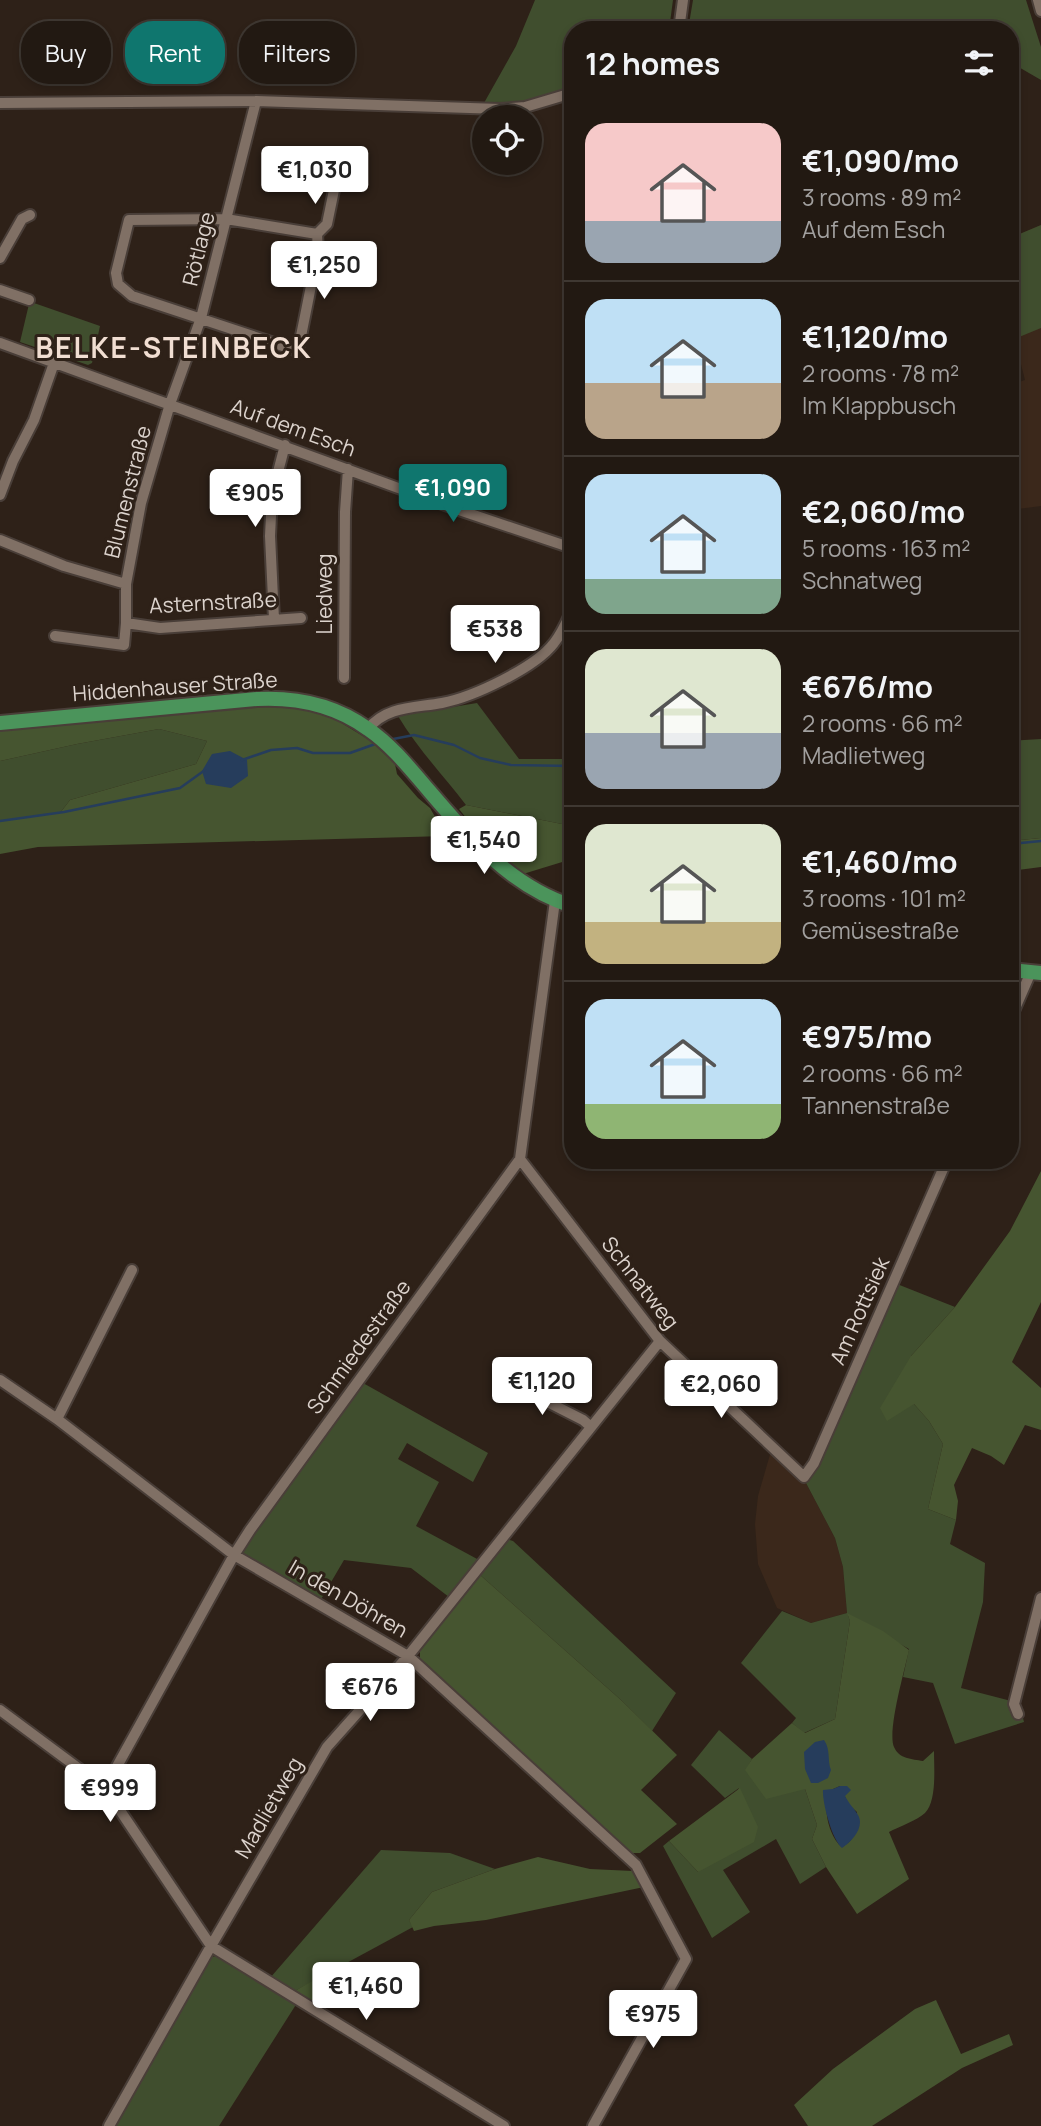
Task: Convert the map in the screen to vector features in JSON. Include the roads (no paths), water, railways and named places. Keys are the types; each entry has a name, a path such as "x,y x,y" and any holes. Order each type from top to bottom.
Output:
{"main road":[{"name":"Hiddenhauser Straße","path":"0,723 270,698 316,704 346,716 372,732 404,762 497,864 517,879 564,904"}],"street":[{"path":"680,21 683,0"},
{"path":"1038,0 1041,12"},
{"path":"0,103 256,101 500,109 525,107 564,95"},
{"name":"Rötlage","path":"170,404 201,318 256,101"},
{"path":"317,234 226,219 129,220 117,273 118,284 132,296 298,351 318,251 317,234 327,224 334,190"},
{"path":"0,258 22,219 30,215"},
{"path":"0,290 29,300"},
{"name":"Auf dem Esch","path":"0,343 564,545"},
{"path":"0,495 13,461 34,420 54,363"},
{"name":"Blumenstraße","path":"126,623 126,584 141,503 170,404"},
{"path":"274,619 270,536 272,495 285,445"},
{"name":"Liedweg","path":"344,678 345,512 348,469"},
{"path":"0,540 64,566 126,584"},
{"name":"Asternstraße","path":"126,623 160,628 301,618"},
{"path":"55,636 124,645 126,623"},
{"path":"372,732 382,715 465,696 530,664 554,644 564,625"},
{"name":"Schmiedestraße","path":"105,1788 234,1555 520,1159 555,901"},
{"path":"1019,1004 1036,973"},
{"name":"Schnatweg","path":"520,1159 660,1341 804,1477"},
{"name":"Am Rottsiek","path":"804,1477 814,1463 943,1169"},
{"path":"57,1419 132,1270"},
{"name":"Madlietweg","path":"109,2126 327,1748 408,1656 660,1341"},
{"name":"In den Döhren","path":"0,1380 57,1419 234,1555 408,1656 636,1865 686,1959 593,2126"},
{"path":"510,1383 583,1420 591,1427"},
{"path":"1018,1714 1014,1703 1041,1598"},
{"path":"0,1710 105,1788 211,1946 504,2126"}],"water":[{"path":"230,751 247,760 248,776 231,788 206,784 202,771 212,754"},
{"path":"824,1740 831,1770 828,1778 811,1783 805,1769 804,1752 815,1742"},
{"path":"847,1786 851,1790 845,1796 860,1820 856,1834 842,1848 831,1829 823,1796 823,1790"}],"waterway":[{"path":"388,740 414,735 454,745 480,758 511,765 564,766"},
{"path":"242,760 271,750 297,748 313,753 350,753 378,743"},
{"path":"0,821 64,812 180,788 205,770"},
{"path":"1019,843 1041,841"}],"district":[{"name":"BELKE-STEINBECK","path":"174,348"}]}
